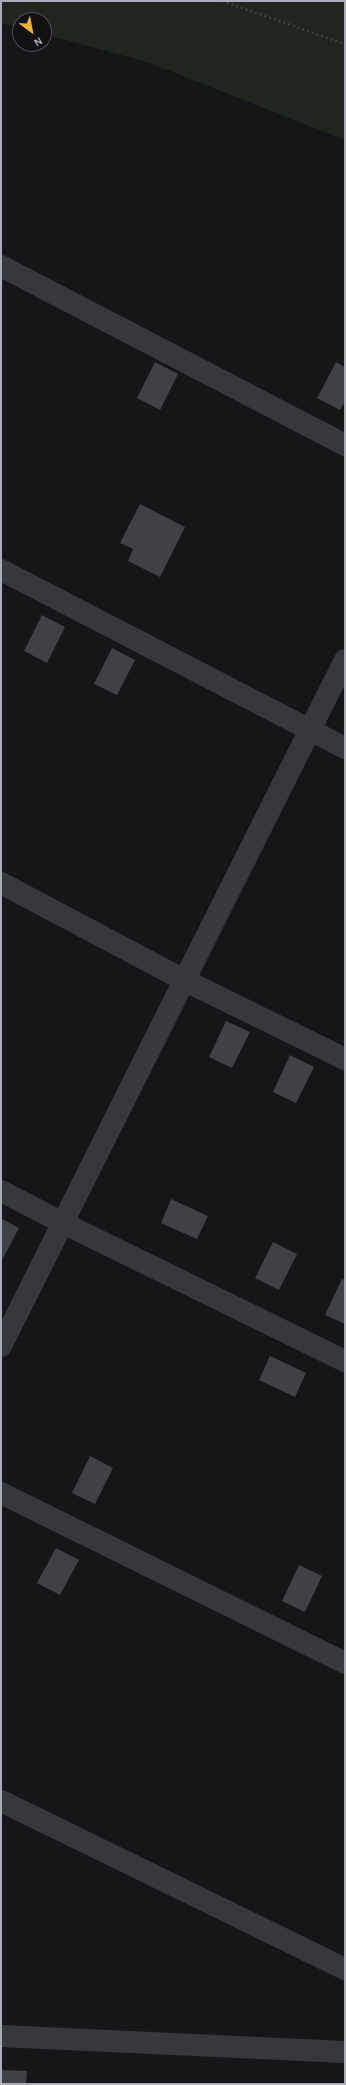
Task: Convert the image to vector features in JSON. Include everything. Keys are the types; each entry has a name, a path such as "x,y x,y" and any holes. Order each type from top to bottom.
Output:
{"street":[{"path":"1,266 345,445"},
{"path":"1,570 345,748"},
{"path":"1,1346 345,660"},
{"path":"1,882 184,980 345,1059"},
{"path":"1,1191 345,1362"},
{"path":"1,1492 345,1663"},
{"path":"1,1801 345,1969"},
{"path":"1,2036 345,2052"}],"path":[{"path":"222,1 345,44"}],"shaded area":[{"path":"1,1 345,1 345,140 147,62 52,36 52,12 12,12 12,26 1,23"}],"building":[{"path":"155,362 178,374 160,410 137,398"},
{"path":"336,362 345,367 345,401 340,410 317,398"},
{"path":"140,504 185,527 160,577 128,561 133,549 120,543"},
{"path":"42,615 65,627 47,663 24,651"},
{"path":"112,648 135,660 117,695 94,684"},
{"path":"226,1021 250,1032 232,1068 209,1057"},
{"path":"290,1055 314,1067 296,1103 273,1092"},
{"path":"171,1199 208,1216 197,1239 161,1223"},
{"path":"1,1218 19,1228 1,1262"},
{"path":"273,1242 297,1254 279,1290 255,1278"},
{"path":"342,1279 345,1280 345,1324 325,1315"},
{"path":"270,1356 306,1373 295,1397 259,1380"},
{"path":"90,1456 113,1468 95,1504 72,1493"},
{"path":"56,1548 79,1560 60,1595 37,1583"},
{"path":"299,1565 322,1576 305,1612 282,1601"},
{"path":"1,2070 27,2071 26,2084 1,2084"}]}
